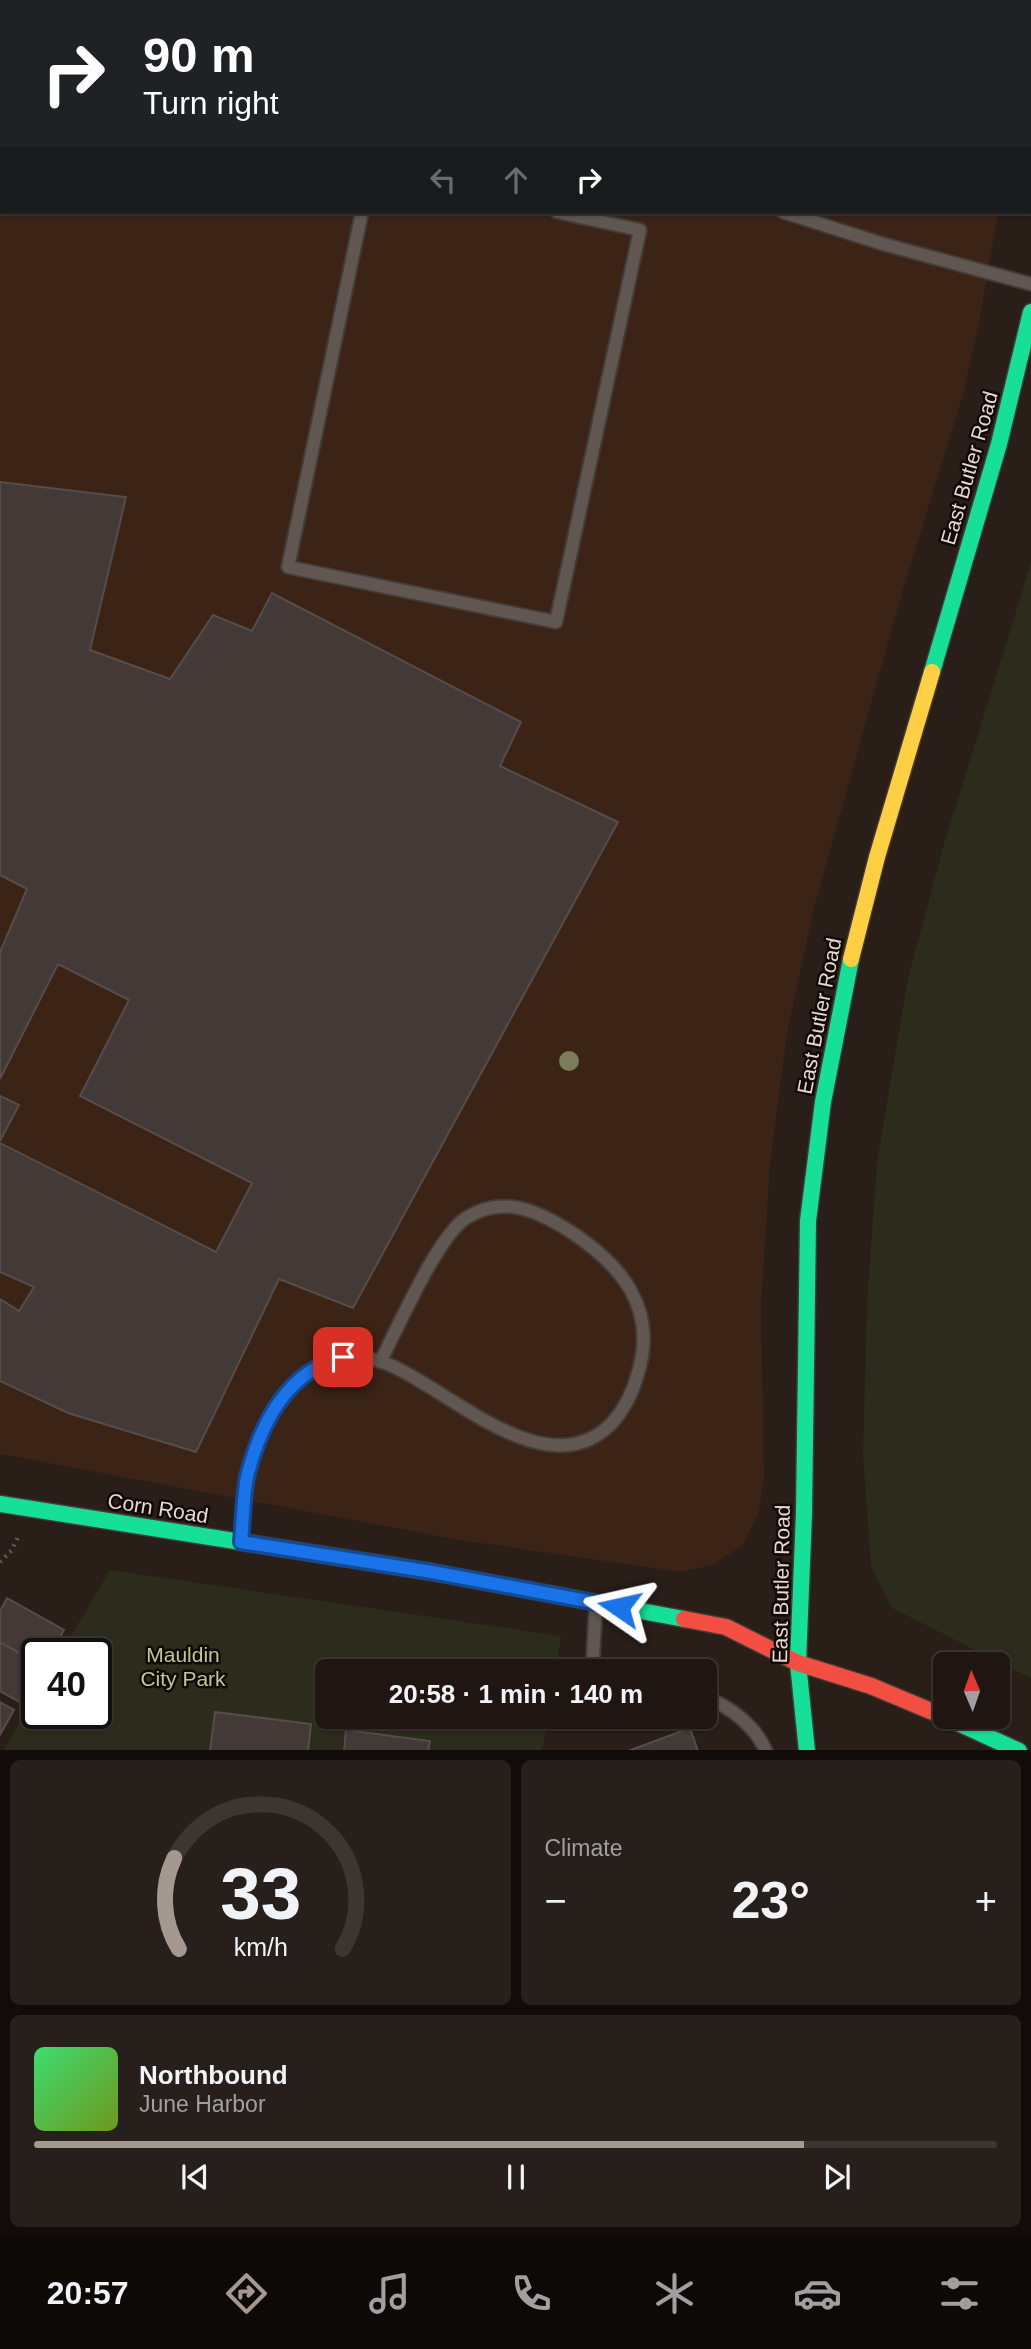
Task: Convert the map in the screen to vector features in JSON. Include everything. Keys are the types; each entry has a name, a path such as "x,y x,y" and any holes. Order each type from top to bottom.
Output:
{"main road":[{"name":"East Butler Road","path":"807,1750 798,1663 804,1513 808,1221 823,1102 851,958 870,882 999,444 1031,312"},
{"name":"Corn Road","path":"0,1504 432,1572 726,1627 798,1663 871,1686 933,1712"},
{"name":"Corn Road","path":"971,1729 1016,1750"}],"lane":[{"path":"362,214 288,567 556,622 640,230 566,214"},
{"path":"789,214 883,244 1031,284"},
{"path":"241,1542 247,1479 277,1404 294,1382 327,1361 343,1357 390,1365 495,1425 539,1445 561,1447 586,1442 603,1432 618,1417 634,1389 645,1336 631,1287 613,1265 594,1247 546,1216 509,1205 481,1210 466,1218 444,1240 380,1362"},
{"path":"593,1659 596,1602"},
{"path":"717,1704 732,1711 756,1735 765,1750"}],"shaded area":[{"path":"0,214 998,214 981,313 964,391 900,600 813,912 787,1034 770,1165 761,1305 764,1475 759,1512 742,1546 712,1565 681,1572 459,1540 0,1454"}],"green space":[{"path":"1031,563 1031,1678 1010,1667 1010,1652 979,1652 892,1608 871,1568 863,1454 867,1301 877,1162 908,978 944,844"},
{"name":"Mauldin City Park","path":"110,1570 561,1636 558,1659 315,1659 315,1729 546,1729 542,1750 4,1750 21,1720 21,1729 112,1729 112,1638 70,1638"}],"building":[{"path":"0,482 126,497 90,650 170,679 213,615 252,631 272,593 521,722 500,766 618,822 353,1308 279,1279 196,1452 68,1413 0,1381 0,1299 19,1311 34,1287 0,1272 0,1143 216,1252 252,1183 80,1096 129,1000 58,964 0,1079 0,952 27,889 0,875"},
{"path":"0,1096 19,1105 0,1141"},
{"path":"7,1598 64,1630 60,1638 21,1638 21,1654 0,1642 0,1611"},
{"path":"0,1642 21,1654 21,1703 0,1691"},
{"path":"0,1702 14,1710 0,1735"},
{"path":"215,1712 311,1724 308,1750 210,1750"},
{"path":"690,1729 698,1750 631,1750"},
{"path":"346,1730 430,1741 428,1750 344,1750"}],"traffic: fast":[{"path":"932,672 999,444 1031,312"},
{"path":"807,1750 798,1663 804,1513 808,1221 823,1102 851,959"},
{"path":"0,1504 432,1572 684,1619"},
{"path":"971,1729 1017,1750"}],"traffic: slow":[{"path":"851,959 877,857 932,672"}],"traffic: jam":[{"path":"684,1619 726,1627 798,1663 871,1686 933,1712"}],"route":[{"path":"343,1357 327,1361 310,1370 294,1382 277,1404 247,1479 241,1542 432,1572 619,1607"}]}
